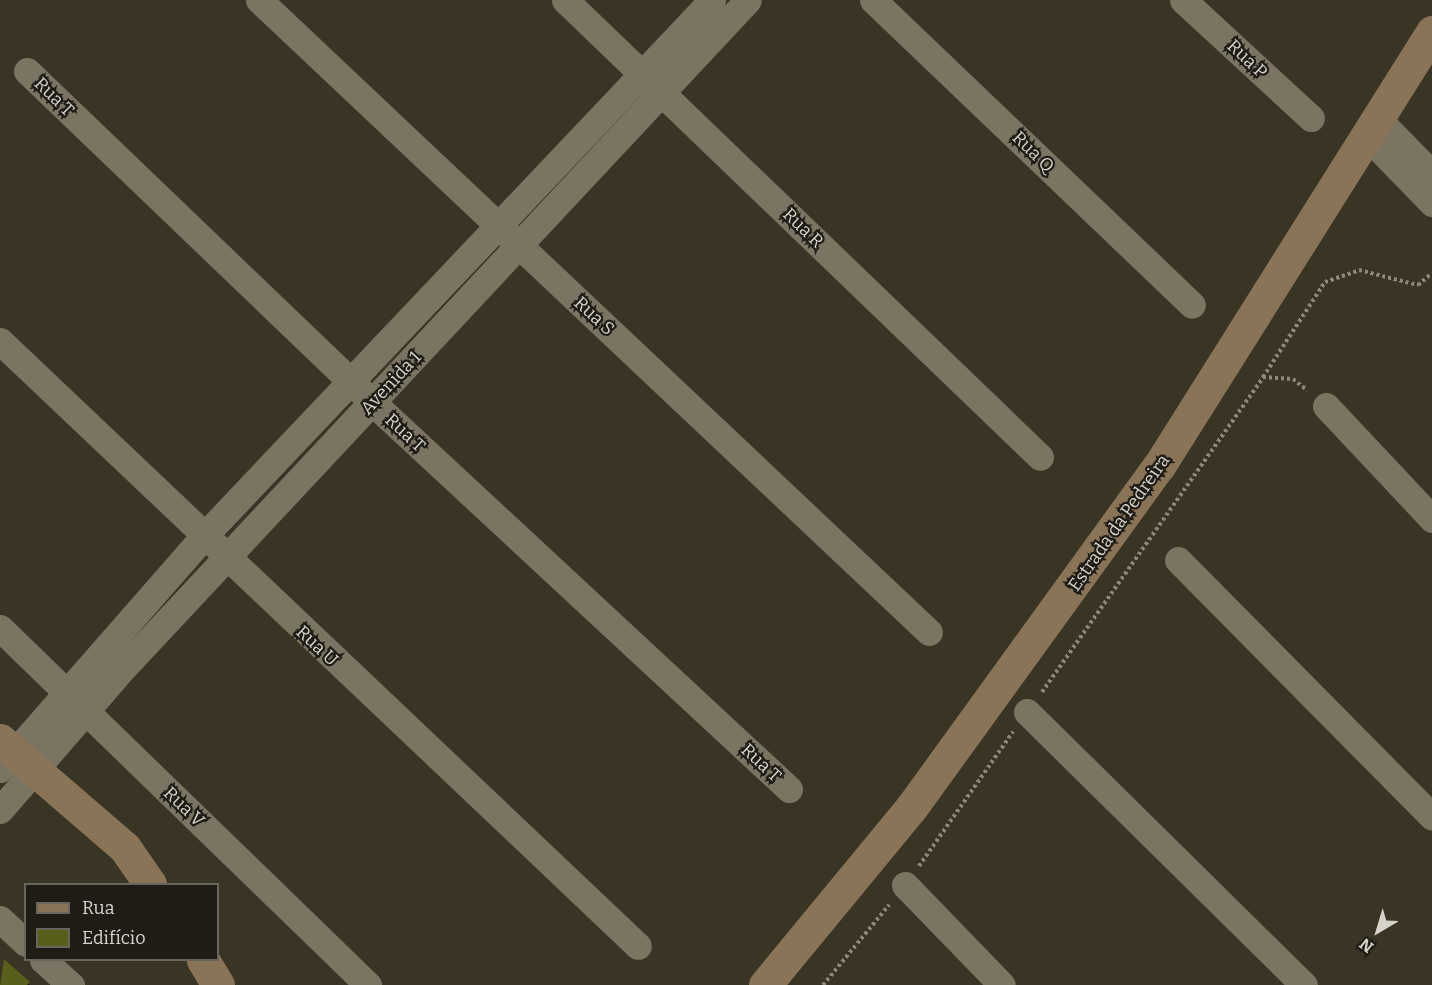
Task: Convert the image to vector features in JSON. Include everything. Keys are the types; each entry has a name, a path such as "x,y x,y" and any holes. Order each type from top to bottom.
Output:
{"street":[{"name":"Rua S","path":"259,0 929,632"},
{"name":"Rua R","path":"565,0 1040,457"},
{"name":"Avenida 1","path":"76,701 203,537 500,228 712,0"},
{"name":"Avenida 1","path":"0,810 13,757 226,561 748,0"},
{"name":"Rua Q","path":"873,0 1192,304"},
{"name":"Rua P","path":"1183,0 1311,118"},
{"name":"Estrada da Pedreira","path":"765,985 911,808 1160,466 1432,32"},
{"name":"Rua T","path":"27,71 372,402 789,789"},
{"path":"1371,127 1432,174"},
{"path":"1371,127 1432,203"},
{"name":"Rua U","path":"0,341 226,561 638,946"},
{"path":"1326,406 1432,519"},
{"path":"1178,560 1432,817"},
{"name":"Rua V","path":"0,628 368,985"},
{"path":"1027,712 1304,985"},
{"path":"13,757 125,848 149,883"},
{"path":"905,885 1002,985"},
{"path":"0,920 24,941"},
{"path":"44,961 71,985"},
{"path":"204,961 219,985"}],"path":[{"path":"822,985 905,885 1263,376 1324,282 1359,270 1418,285 1432,273"},
{"path":"1263,376 1293,379 1326,406"}],"building":[{"path":"4,959 30,982 27,985 0,985"}]}
